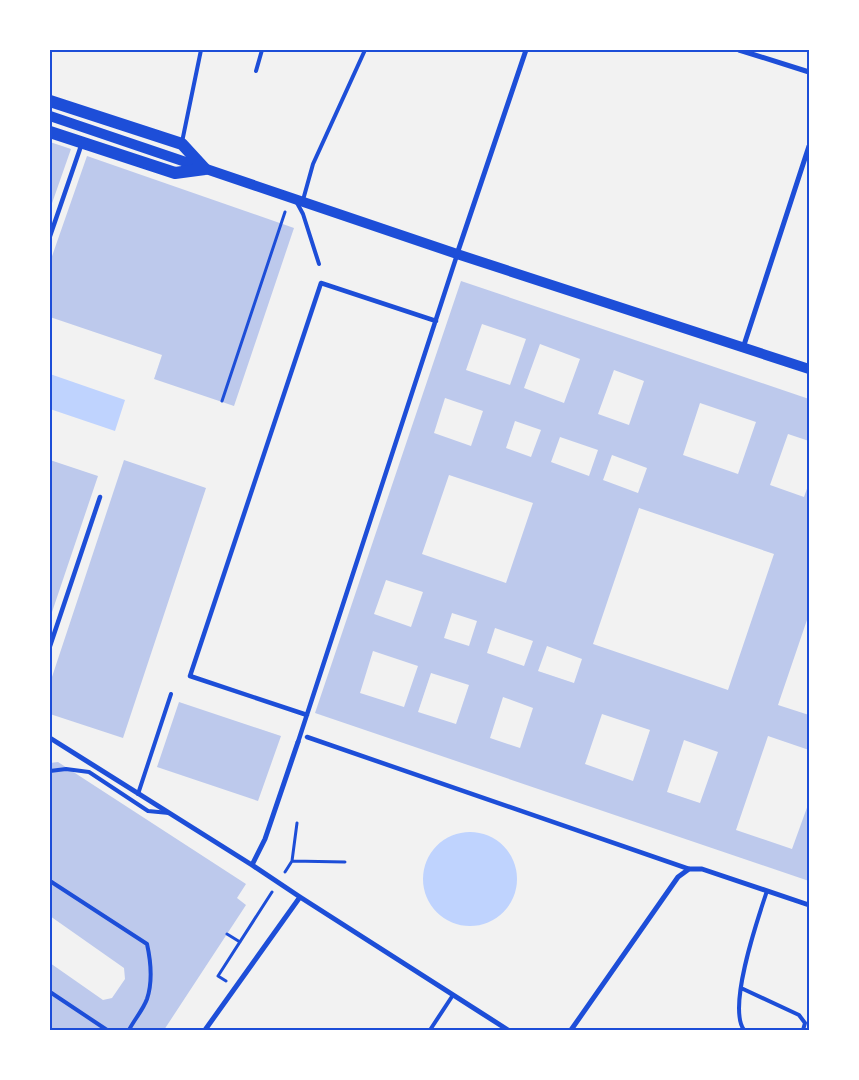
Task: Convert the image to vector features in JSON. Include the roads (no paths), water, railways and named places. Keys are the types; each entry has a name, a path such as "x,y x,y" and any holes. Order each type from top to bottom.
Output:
{"main road":[{"path":"50,101 182,144 205,169"},
{"path":"50,116 458,254 809,369"},
{"path":"50,132 175,173 205,169"}],"street":[{"path":"252,865 265,839 298,742 526,50"},
{"path":"739,50 809,72"},
{"path":"50,236 82,143"},
{"path":"743,348 809,146"},
{"path":"307,715 190,676 321,283 436,322"},
{"path":"50,646 100,497"},
{"path":"307,737 689,870 702,869 809,905"},
{"path":"50,738 252,865 508,1030"},
{"path":"572,1030 678,877 689,870"},
{"path":"205,1030 300,897"}],"lane":[{"path":"182,144 201,50"},
{"path":"256,71 262,50"},
{"path":"319,264 299,200 313,164 365,50"},
{"path":"138,794 171,694"},
{"path":"50,772 66,769 89,772 148,811 169,813"},
{"path":"50,881 147,944 150,956 151,977 147,1000 129,1030"},
{"path":"744,1030 740,1019 740,988 750,941 767,891"},
{"path":"740,988 800,1015 805,1023 803,1030"},
{"path":"50,992 107,1030"},
{"path":"430,1030 453,995"}],"water":[{"path":"50,374 125,400 115,431 50,409"},
{"path":"470,832 488,836 503,846 513,861 517,879 513,897 503,912 488,922 470,926 452,922 437,912 427,897 423,879 427,861 437,846 452,836"}]}
